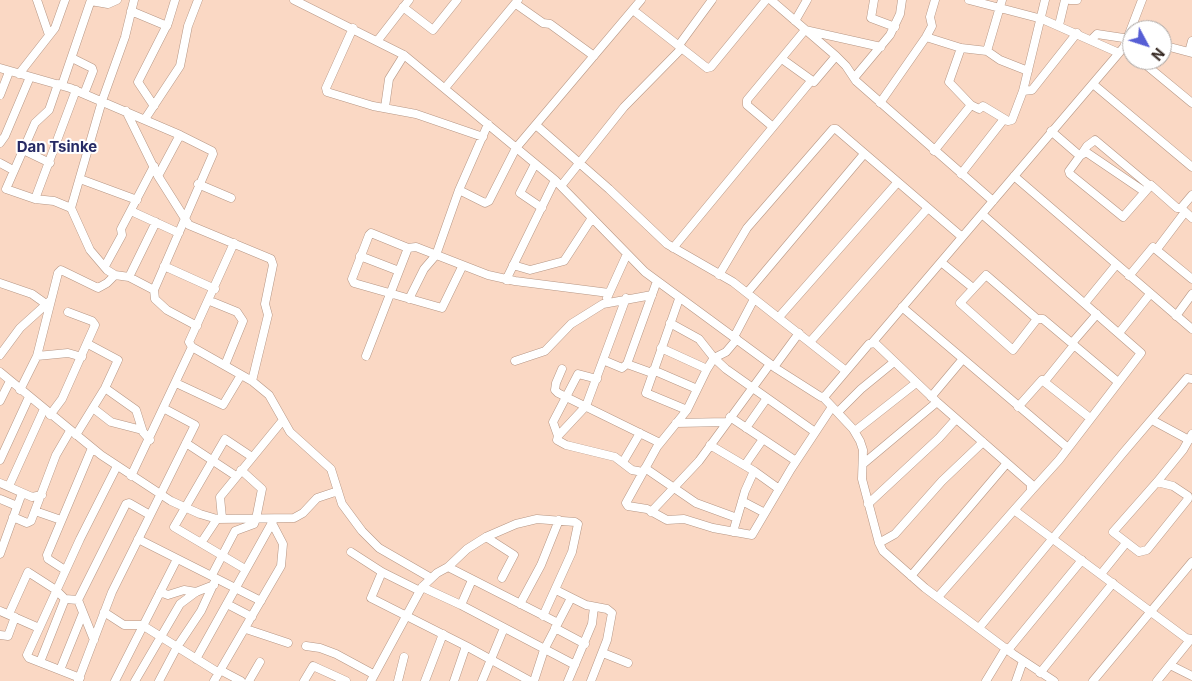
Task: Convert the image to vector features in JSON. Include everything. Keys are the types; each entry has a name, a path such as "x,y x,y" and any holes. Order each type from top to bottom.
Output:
{"street":[{"path":"37,0 49,36"},
{"path":"19,74 49,36 58,20 65,0"},
{"path":"71,208 54,201 35,199 6,189 36,123 49,110 72,58 91,0 108,4 116,0"},
{"path":"134,0 125,37 102,101 71,208 90,250 104,266 115,275 129,277 154,290"},
{"path":"154,106 138,82 167,26 175,0"},
{"path":"145,119 180,66 188,26 198,1 189,0"},
{"path":"294,0 378,40 404,55 558,183 627,254 657,281 772,365 823,397 855,431 863,450 862,479 868,504 879,543 891,560 1023,661 1054,681"},
{"path":"378,40 409,0"},
{"path":"403,8 433,30 457,0"},
{"path":"459,190 485,203 487,202 516,148 641,0"},
{"path":"506,280 542,208 558,183 581,164 624,107 681,46 712,0"},
{"path":"633,10 704,66 711,67 766,0"},
{"path":"771,0 836,56 854,78 880,103 993,200"},
{"path":"795,21 807,0"},
{"path":"874,0 871,18 895,27"},
{"path":"854,78 895,27 902,0"},
{"path":"880,103 932,26 930,17 935,0"},
{"path":"969,0 1001,4 1058,25 1091,40 1122,44"},
{"path":"961,48 949,82 971,105 979,109 983,106 1004,118 1012,120 1023,91 1042,19 1045,0"},
{"path":"1058,25 1065,0"},
{"path":"1070,0 1077,0"},
{"path":"1135,20 1142,0"},
{"path":"445,88 517,2 543,23 550,24 594,56"},
{"path":"987,51 1001,4"},
{"path":"131,11 167,26"},
{"path":"353,28 326,90 416,114 483,137"},
{"path":"805,30 880,47"},
{"path":"773,127 748,105 747,100 805,30"},
{"path":"1023,91 1032,90 1077,33"},
{"path":"1091,40 1097,34 1122,43"},
{"path":"926,37 961,48 987,51 1000,60 1028,71"},
{"path":"1172,48 1191,53 1192,41"},
{"path":"823,397 872,343 1122,50"},
{"path":"385,107 389,79 404,55"},
{"path":"673,248 811,81 817,80 836,56"},
{"path":"72,58 92,68 93,72 84,94"},
{"path":"782,59 811,81"},
{"path":"0,68 76,90 180,134 213,154 198,184 154,290 155,298 167,310 197,326"},
{"path":"1152,70 1192,103"},
{"path":"0,96 9,72"},
{"path":"0,143 5,136 30,77"},
{"path":"1093,84 1192,167"},
{"path":"35,199 76,90"},
{"path":"934,151 971,105"},
{"path":"126,111 158,176 184,218 193,227 268,256 273,265 265,304 268,315 252,382"},
{"path":"962,174 1004,118"},
{"path":"409,299 424,269 436,255 459,190 488,124"},
{"path":"536,125 673,248 747,293 846,371"},
{"path":"719,275 747,228 830,130 836,129 962,238"},
{"path":"1051,131 1082,154 1148,189"},
{"path":"158,176 180,134"},
{"path":"1148,189 1095,140 1087,146 1069,172 1121,216 1126,216 1153,185 1177,208 1183,210 1192,218"},
{"path":"23,150 50,163"},
{"path":"747,293 864,154"},
{"path":"0,163 13,170"},
{"path":"535,164 520,193 542,208"},
{"path":"104,266 122,235 121,229 154,166"},
{"path":"1014,176 1192,329"},
{"path":"80,179 136,200"},
{"path":"779,317 897,183"},
{"path":"198,184 232,198"},
{"path":"1157,249 1192,195"},
{"path":"810,342 927,209"},
{"path":"131,211 179,232"},
{"path":"938,597 1068,448 1141,353 982,214"},
{"path":"513,265 530,270 564,261 592,218"},
{"path":"129,277 156,222"},
{"path":"462,267 444,307 390,294 354,282 352,276 370,233 408,248 416,246 462,267 506,280 609,293"},
{"path":"131,476 165,409 192,347 190,342 210,301 234,243"},
{"path":"366,356 408,248"},
{"path":"1129,276 1150,248 1157,249 1189,277 1192,268"},
{"path":"603,304 627,254"},
{"path":"360,256 399,271"},
{"path":"941,262 972,288"},
{"path":"1085,303 1116,265"},
{"path":"164,266 215,289"},
{"path":"20,390 37,356 49,302 58,273 61,270 98,288 108,283 115,275"},
{"path":"1037,319 986,275 972,288 960,304 1013,350 1037,319 1043,318 1118,382"},
{"path":"604,360 622,368 627,364 657,281"},
{"path":"0,284 32,294 49,302"},
{"path":"1119,333 1150,294"},
{"path":"1176,316 1192,294"},
{"path":"515,361 545,351 571,324 603,304 626,298 652,295"},
{"path":"558,436 586,406 626,298"},
{"path":"679,298 646,390 648,396 687,410"},
{"path":"754,299 726,352 714,358 687,410 660,443 626,503 628,506 651,512 667,520 684,520 752,535 815,432 835,409 894,362"},
{"path":"210,301 237,312 243,321 226,365"},
{"path":"0,354 20,328 49,302"},
{"path":"902,307 962,360 1068,448"},
{"path":"9,486 47,412 62,399 88,344 94,322 68,312"},
{"path":"1045,381 1097,314"},
{"path":"670,323 699,339 714,358 815,432"},
{"path":"651,512 693,469 728,419 799,333"},
{"path":"872,343 934,400 1031,484 1031,491"},
{"path":"13,517 29,522 42,495 56,455 93,408 118,360 88,344"},
{"path":"192,347 226,365 269,395 283,420 299,442 331,470 345,510 372,542 431,578"},
{"path":"661,348 707,369"},
{"path":"37,356 68,353 82,357"},
{"path":"863,464 934,400 962,360"},
{"path":"627,364 653,371 697,389"},
{"path":"562,369 555,390 660,443"},
{"path":"0,372 29,398 116,466 160,494 185,507 219,518 273,521 298,516 317,498 338,491"},
{"path":"597,379 579,373 568,397 553,422 558,436 557,440 562,444 607,455 623,462 632,470 644,470 696,503 737,518"},
{"path":"176,383 222,406 225,404 241,375"},
{"path":"979,628 1187,378 1192,380"},
{"path":"1018,407 1041,380 1045,381 1090,418"},
{"path":"0,400 10,381"},
{"path":"855,431 916,383"},
{"path":"105,388 136,410 142,430 150,440"},
{"path":"0,460 29,398"},
{"path":"746,428 767,398"},
{"path":"93,408 111,422 142,430"},
{"path":"116,466 65,570 27,655 28,658 79,679 104,612 195,424 165,409"},
{"path":"676,423 728,419 746,428 796,461"},
{"path":"868,504 939,438 956,419"},
{"path":"201,543 219,518 220,498 238,473 283,420"},
{"path":"1152,420 1190,437 1157,482 1113,532 1139,552 1144,553 1188,499 1188,496 1173,486 1157,482"},
{"path":"623,462 640,433"},
{"path":"245,569 175,529 175,525 212,459 226,439 252,456"},
{"path":"745,465 762,439"},
{"path":"879,543 894,534 942,481 984,442"},
{"path":"158,681 201,610 223,555 236,531 254,524 262,489 186,443"},
{"path":"710,445 745,465 779,489"},
{"path":"65,570 47,558 92,448"},
{"path":"911,576 1007,463"},
{"path":"733,532 742,501 754,471"},
{"path":"0,483 32,497 42,495"},
{"path":"0,554 22,493"},
{"path":"0,499 18,506"},
{"path":"742,501 765,513"},
{"path":"94,640 78,600 126,504 129,503 150,515"},
{"path":"1015,509 1191,640 1157,681"},
{"path":"35,511 61,520"},
{"path":"306,646 320,648 336,654 372,678 404,616 421,589 431,578 448,567 467,549 486,537 516,524 536,519 572,521 578,524 572,552 543,616"},
{"path":"520,604 541,565 559,520"},
{"path":"196,659 273,521"},
{"path":"214,681 278,573 283,560 283,544 273,521"},
{"path":"486,537 514,556 502,578"},
{"path":"138,539 214,579 261,601"},
{"path":"1101,574 1126,543"},
{"path":"351,552 382,572 461,605 575,665"},
{"path":"114,681 178,559"},
{"path":"986,681 1007,649 1082,560"},
{"path":"1093,681 1150,610 1192,562"},
{"path":"448,567 543,616 585,644"},
{"path":"382,572 371,597 530,681"},
{"path":"0,635 8,636 25,573 30,573 56,590 65,599 78,600"},
{"path":"135,681 159,636 180,604 214,579"},
{"path":"461,605 472,580"},
{"path":"1040,673 1113,583"},
{"path":"160,592 168,594 184,590 196,592"},
{"path":"556,590 594,607 607,609 612,613 603,653 594,680"},
{"path":"534,681 544,650 571,598"},
{"path":"40,662 65,599"},
{"path":"227,604 252,617"},
{"path":"568,681 585,644 592,624 594,607"},
{"path":"0,611 39,628"},
{"path":"104,612 124,626 142,625 196,659 241,681"},
{"path":"60,670 83,614"},
{"path":"482,681 504,628"},
{"path":"246,629 288,643"},
{"path":"425,681 443,634"},
{"path":"454,681 466,646"},
{"path":"603,653 628,664"},
{"path":"398,681 404,657"},
{"path":"1016,681 1023,661"},
{"path":"249,681 260,662"},
{"path":"1170,665 1192,676"},
{"path":"305,681 313,666 346,681"},
{"path":"510,681 514,672"}],"district":[{"name":"Dan Tsinke","path":"57,147"}]}
